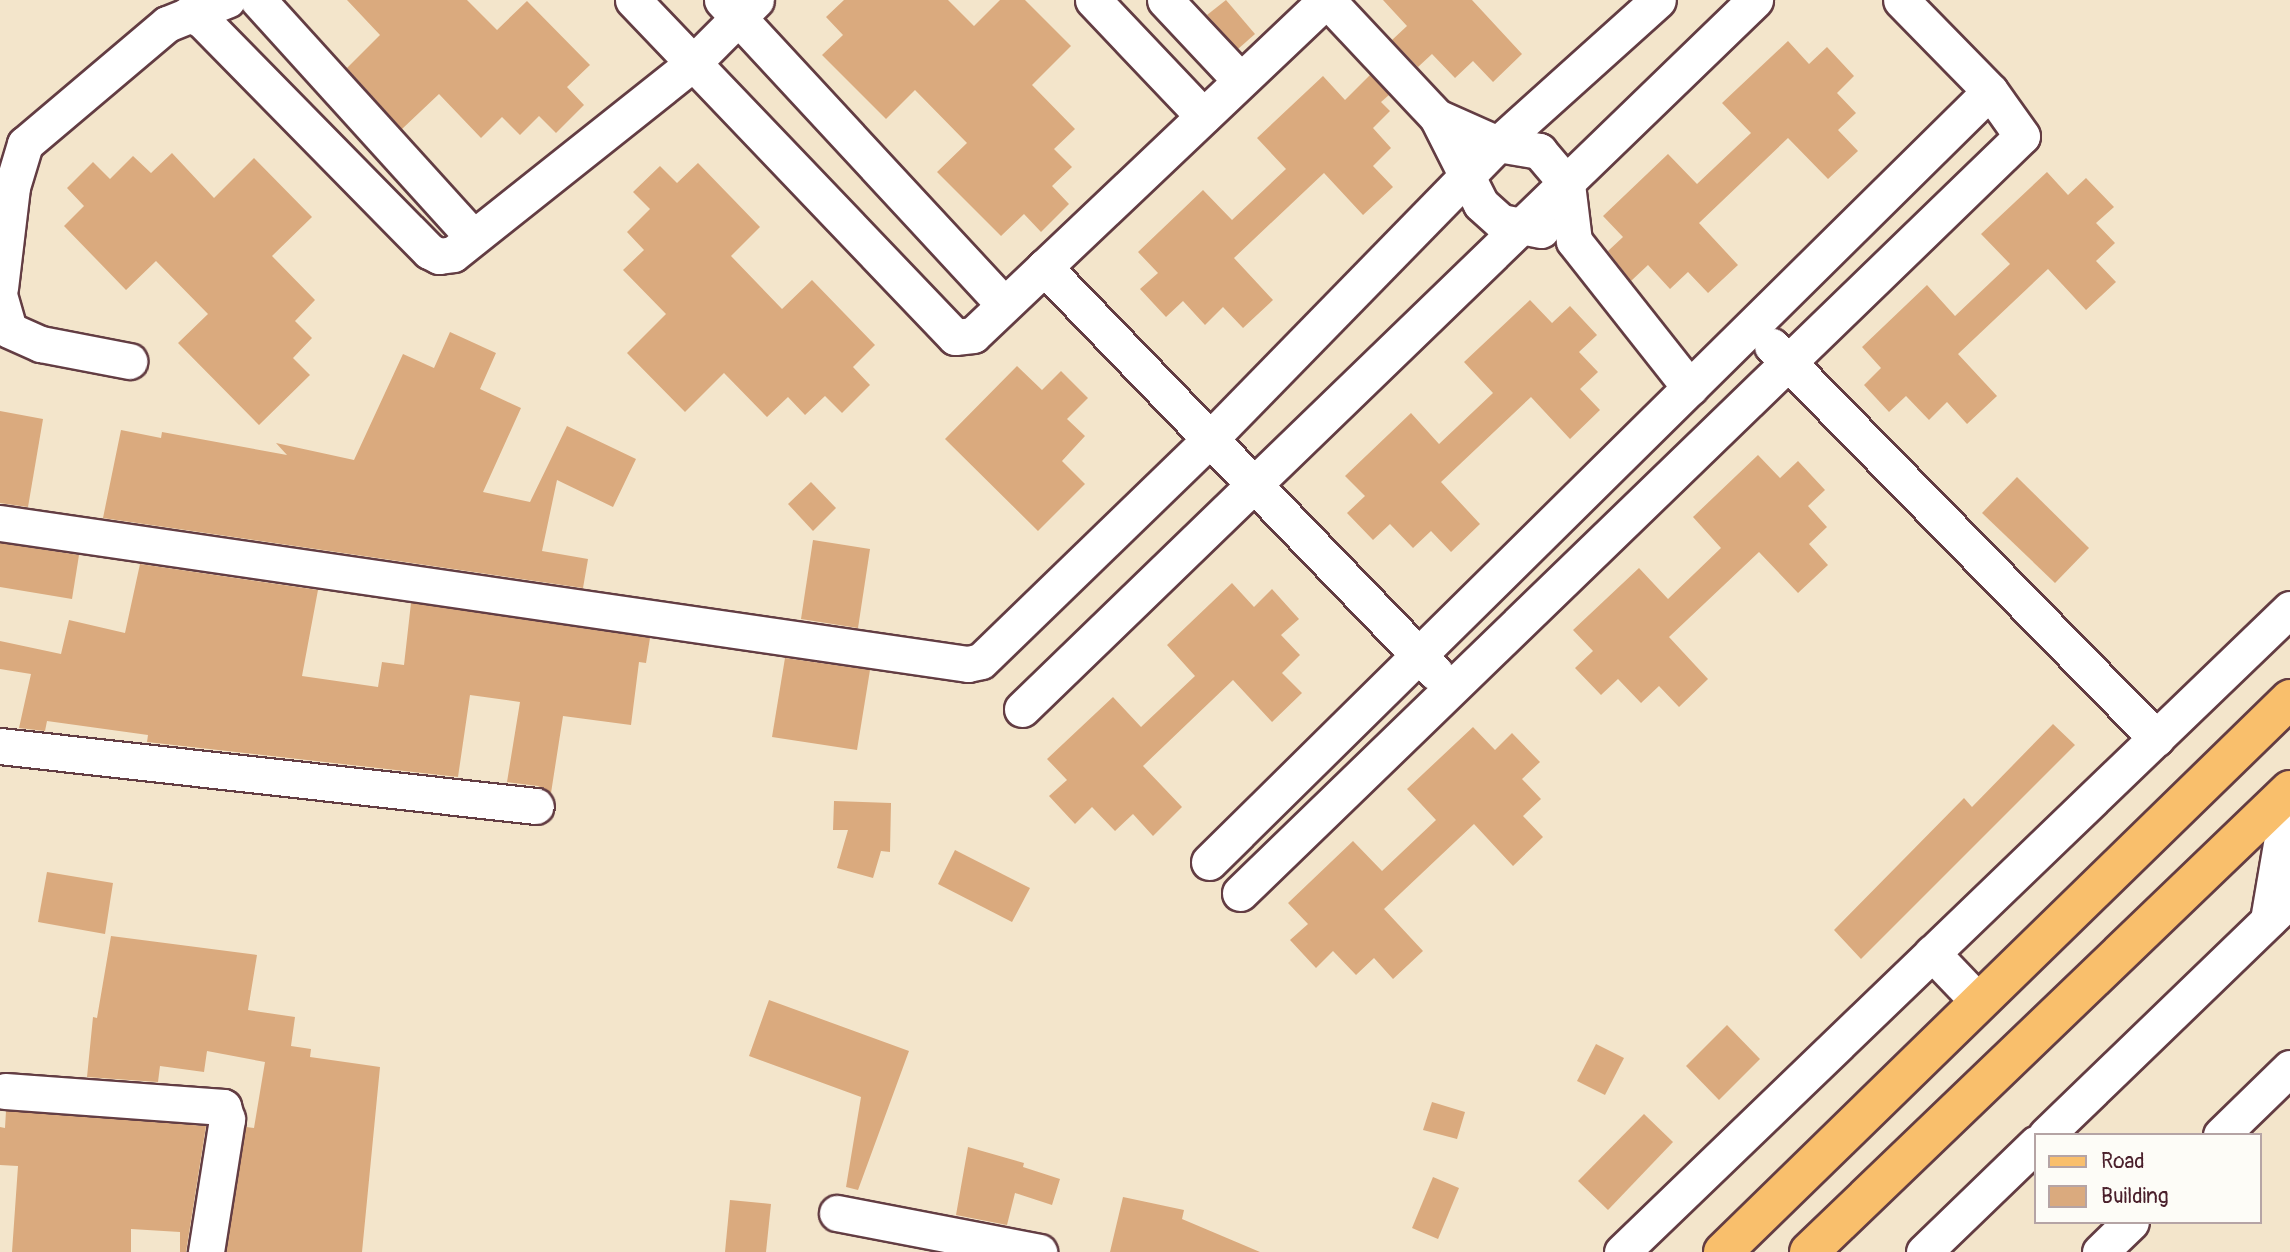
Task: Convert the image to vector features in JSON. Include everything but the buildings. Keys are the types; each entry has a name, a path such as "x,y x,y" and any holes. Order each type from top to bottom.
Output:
{"main road":[{"path":"1723,1252 1977,1000 2290,699"},
{"path":"1809,1252 2290,791"}],"street":[{"path":"0,288 12,187 25,144 167,24 227,0"},
{"path":"258,0 473,237"},
{"path":"633,0 955,337 973,335 1327,0 1437,117 1481,204 1501,222 1526,224 1574,240"},
{"path":"1093,0 1203,116"},
{"path":"1165,0 1240,80"},
{"path":"0,523 968,664 981,661 1209,440 1468,179 1498,144 1658,0"},
{"path":"1022,709 1755,0"},
{"path":"1240,893 2022,136 1990,91 1901,0"},
{"path":"189,15 202,20 429,251 439,256 453,254 692,63 739,6 1004,305"},
{"path":"1209,862 1990,91"},
{"path":"1437,117 1498,144 1539,151 1567,184 1574,240 1690,388"},
{"path":"1044,267 1451,689"},
{"path":"0,298 9,330 41,344 130,361"},
{"path":"1752,326 2156,738"},
{"path":"1622,1252 2290,609"},
{"path":"0,746 536,806"},
{"path":"2048,1133 2279,910 2290,791"},
{"path":"1932,953 1977,1000"},
{"path":"2223,1133 2290,1068"},
{"path":"5,1091 223,1107 227,1119 206,1252"},
{"path":"1924,1252 2035,1145"},
{"path":"837,1213 1039,1252"},
{"path":"2100,1252 2128,1224"}]}
